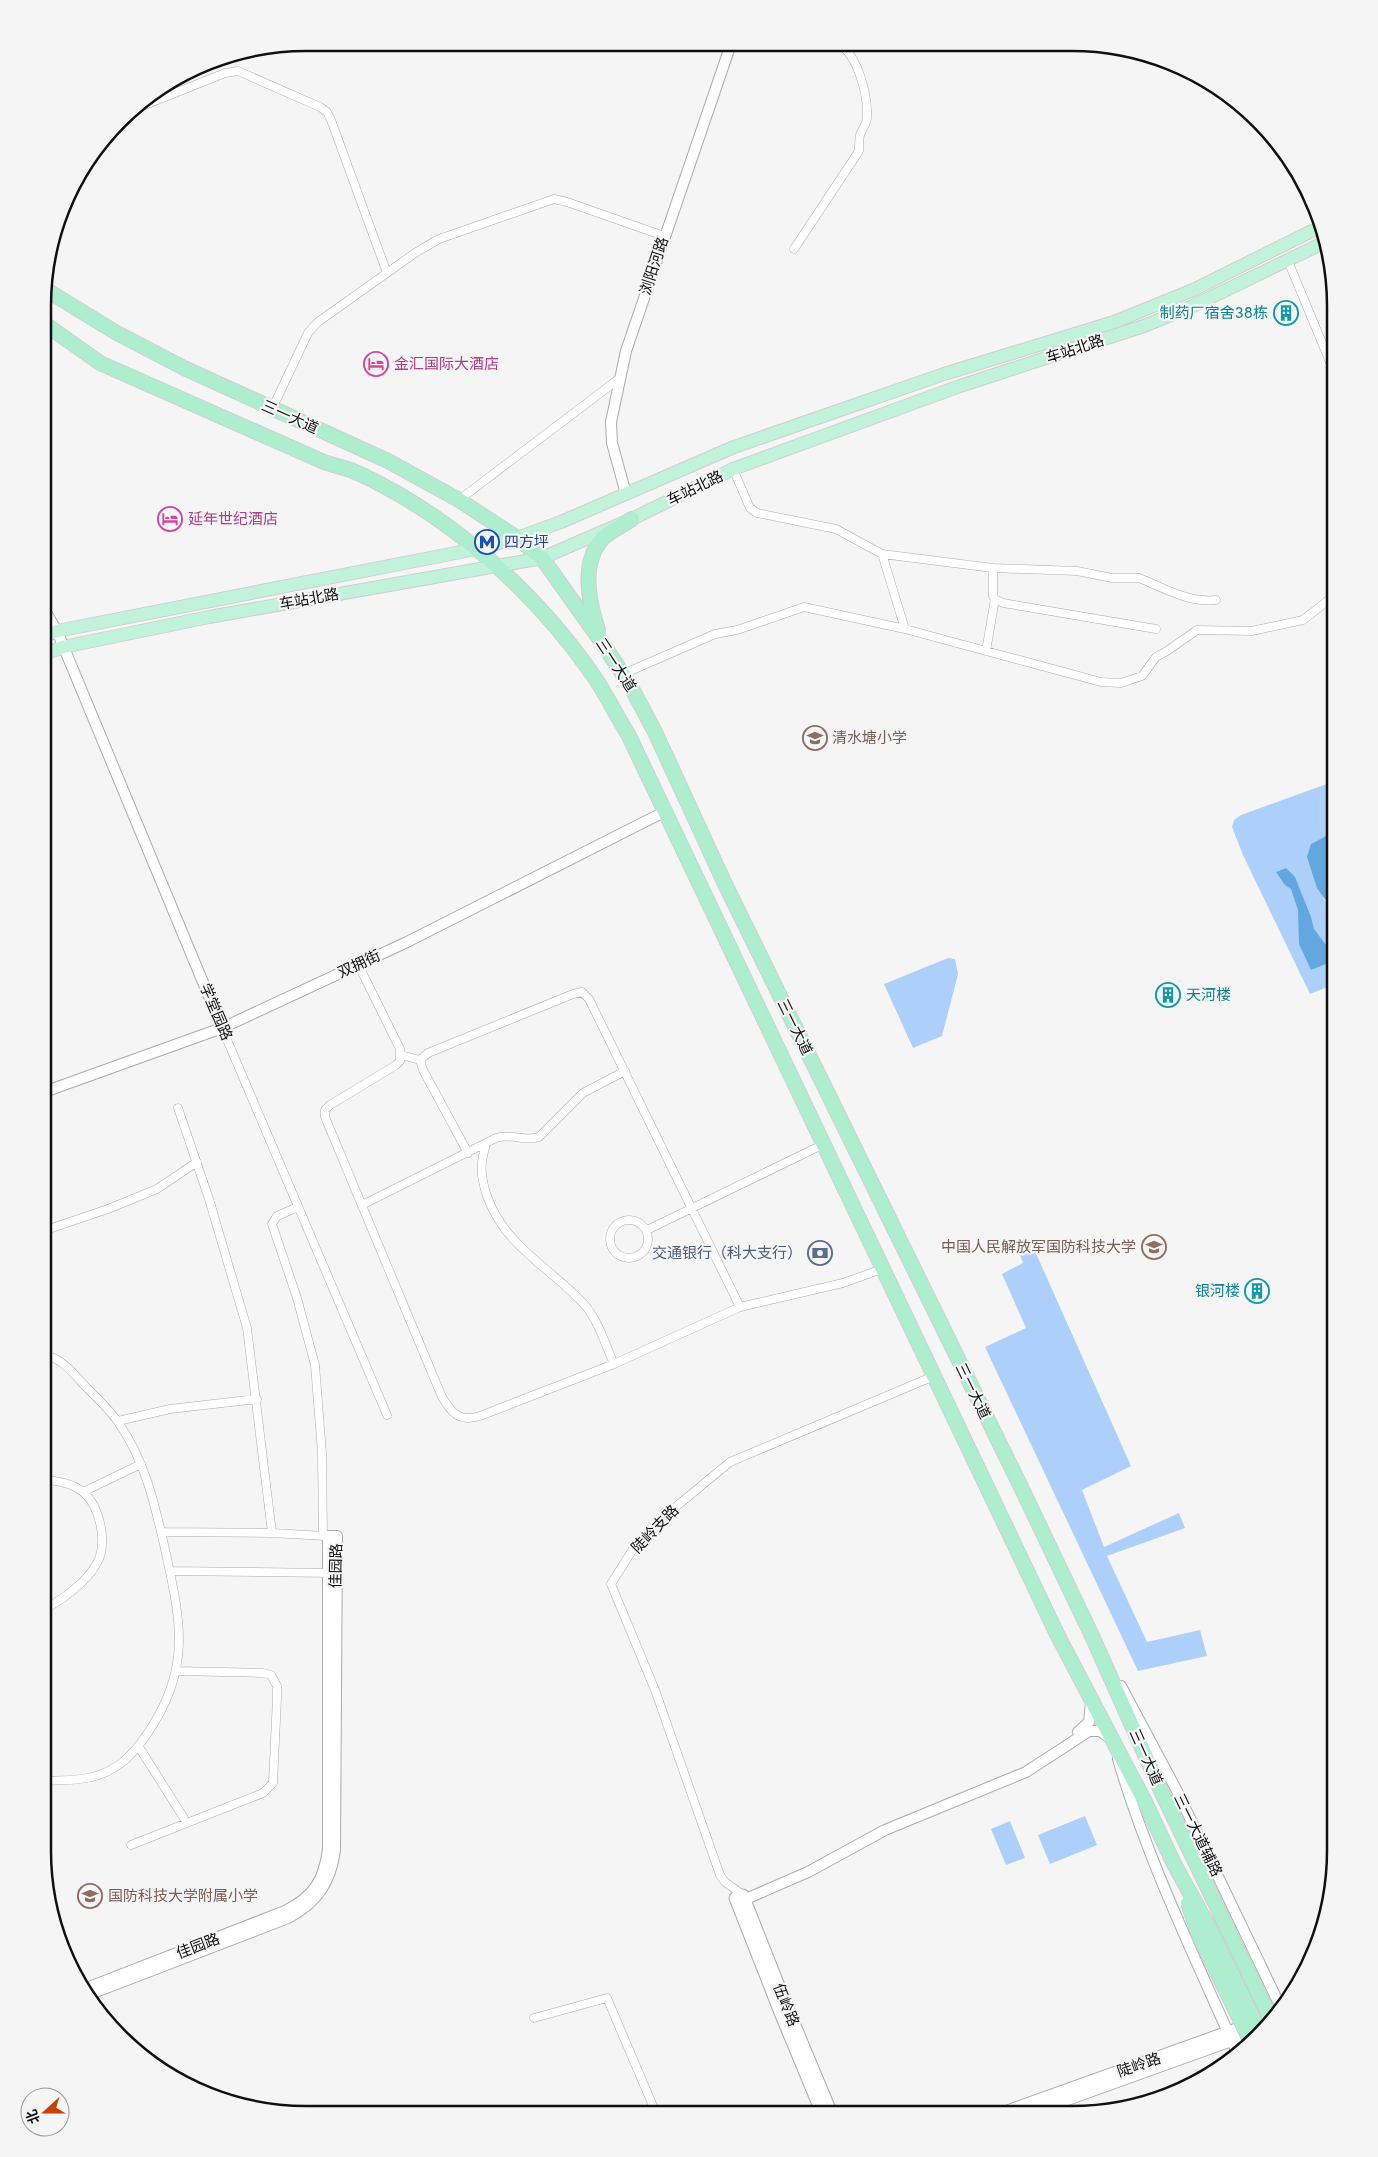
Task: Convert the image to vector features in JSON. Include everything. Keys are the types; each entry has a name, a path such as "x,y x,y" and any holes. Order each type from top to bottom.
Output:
{"highway":[{"name":"三一大道","path":"52,293 115,332 184,368 388,461 459,500 517,538 542,558 601,640 623,674 655,732 729,893 1020,1484 1093,1638 1162,1793 1268,2013"},
{"name":"三一大道","path":"51,328 100,363 324,462 358,473 435,517 476,549 529,598 563,635 594,677 628,734 1057,1634 1145,1802 1174,1864 1210,1929 1257,2026"},
{"path":"601,640 591,604 588,574 594,553 603,538 632,519"},
{"path":"1174,1864 1199,1935 1247,2036"}],"main road":[{"name":"车站北路","path":"51,633 476,549 517,538 626,494 734,447 944,374 1114,322 1193,290 1315,230"},
{"name":"车站北路","path":"51,651 63,647 209,617 542,558 632,519 733,469 960,386 1144,326 1319,245"},
{"name":"伍岭路","path":"740,1899 777,2008 819,2106"},
{"name":"伍岭路","path":"740,1899 829,2106"},
{"name":"陡岭路","path":"1047,2106 1230,2037 1259,2023"},
{"name":"陡岭路","path":"1023,2106 1230,2037 1251,2032"}],"street":[{"name":"浏阳河路","path":"626,494 612,443 611,422 626,351 728,51"},
{"path":"794,249 859,151 860,135 867,120 866,98 854,62 848,51"},
{"path":"153,103 225,73 238,71 320,107 331,120 387,273"},
{"path":"272,409 308,333 318,322 439,239 554,199 664,236"},
{"path":"1288,261 1327,353"},
{"path":"459,500 620,378"},
{"path":"733,469 750,508 757,513 836,529 882,554 993,568 1077,571 1112,578 1132,577 1188,599 1202,602 1216,600"},
{"path":"882,554 905,629"},
{"path":"986,651 995,599 992,592 993,568"},
{"path":"995,599 1003,603 1156,629"},
{"path":"623,674 715,634 737,630 804,607 905,629 1101,682 1121,683 1142,676 1156,657 1197,630 1252,631 1303,620 1327,601"},
{"name":"学堂园路","path":"51,621 57,631 222,1028 387,1415"},
{"name":"双拥街","path":"51,1089 222,1028 358,964 664,812"},
{"path":"358,964 400,1049 400,1061 396,1066 330,1104 325,1110 325,1118 442,1397 448,1406 462,1418 468,1420 480,1416 614,1364 740,1307 834,1286 882,1269"},
{"path":"420,1060 428,1053 582,992 589,999 740,1307"},
{"path":"401,1055 420,1060"},
{"path":"420,1060 423,1070 468,1154"},
{"path":"362,1205 501,1136 532,1139 539,1137 583,1093 625,1071"},
{"path":"178,1108 197,1162 247,1328 272,1533"},
{"path":"486,1144 481,1161 481,1172 488,1197 499,1222 516,1244 583,1303 593,1317 614,1364"},
{"path":"647,1230 824,1144"},
{"path":"51,1228 108,1209 157,1189 197,1162"},
{"path":"162,1532 272,1533 326,1536 315,1365 297,1298 272,1224 278,1216 298,1207"},
{"path":"632,1219 638,1221 647,1230 649,1243 642,1254 624,1258 613,1250 610,1238 615,1226 620,1222 632,1219"},
{"path":"51,1358 59,1361 72,1372 118,1421 141,1464 154,1498 162,1532 179,1633 177,1671 167,1702 139,1747 125,1762 93,1777 51,1780"},
{"name":"陡岭支路","path":"740,1899 720,1875 655,1690 611,1584 635,1546 678,1505 730,1462 934,1376"},
{"path":"118,1421 170,1409 257,1399"},
{"path":"83,1492 141,1464"},
{"path":"51,1480 61,1482 83,1492 90,1501 101,1524 103,1544 98,1562 90,1574 58,1602 51,1606"},
{"name":"佳园路","path":"90,1986 285,1911 302,1902 316,1887 326,1866 328,1849 332,1573 337,1536 326,1536"},
{"path":"170,1571 332,1573"},
{"name":"佳园路","path":"94,1993 288,1918 314,1901 328,1880 333,1867 335,1850 332,1573"},
{"name":"三一大道辅路","path":"1093,1638 1140,1720 1177,1791 1278,2001"},
{"path":"131,1845 263,1793 271,1787 275,1774 277,1686 271,1675 263,1673 177,1671"},
{"path":"740,1899 822,1860 883,1825 1024,1768 1086,1727 1092,1710 1089,1696"},
{"path":"740,1899 808,1872 885,1830 1026,1772 1089,1731 1100,1731 1112,1740 1132,1808 1147,1847 1234,2047"},
{"path":"139,1747 187,1823"},
{"path":"534,2018 607,1998 653,2106"}],"shaded area":[{"path":"1327,784 1327,835 1311,844 1324,899 1327,903 1327,987 1310,994 1243,855 1232,827 1234,820 1241,815"},
{"path":"1327,835 1327,902 1317,888 1307,857 1311,844"},
{"path":"1286,868 1295,877 1314,929 1327,946 1327,963 1311,970 1299,944 1298,910 1291,889 1285,885 1276,872"},
{"path":"948,958 955,959 958,974 942,1036 913,1048 884,984"},
{"path":"1034,1249 1131,1466 1082,1490 1104,1547 1179,1513 1185,1528 1107,1556 1147,1642 1200,1630 1207,1656 1138,1671 985,1347 1026,1328 1002,1274 1023,1263 1020,1255"},
{"path":"1085,1816 1097,1845 1050,1864 1038,1835"},
{"path":"1010,1821 1025,1858 1006,1865 991,1829"}],"place":[{"name":"制药厂宿舍38栋","path":"1286,313"},
{"name":"金汇国际大酒店","path":"376,364"},
{"name":"延年世纪酒店","path":"170,519"},
{"name":"四方坪","path":"487,542"},
{"name":"清水塘小学","path":"815,738"},
{"name":"天河楼","path":"1168,995"},
{"name":"中国人民解放军国防科技大学","path":"1154,1247"},
{"name":"交通银行（科大支行）","path":"820,1253"},
{"name":"银河楼","path":"1257,1291"},
{"name":"国防科技大学附属小学","path":"90,1896"}]}
